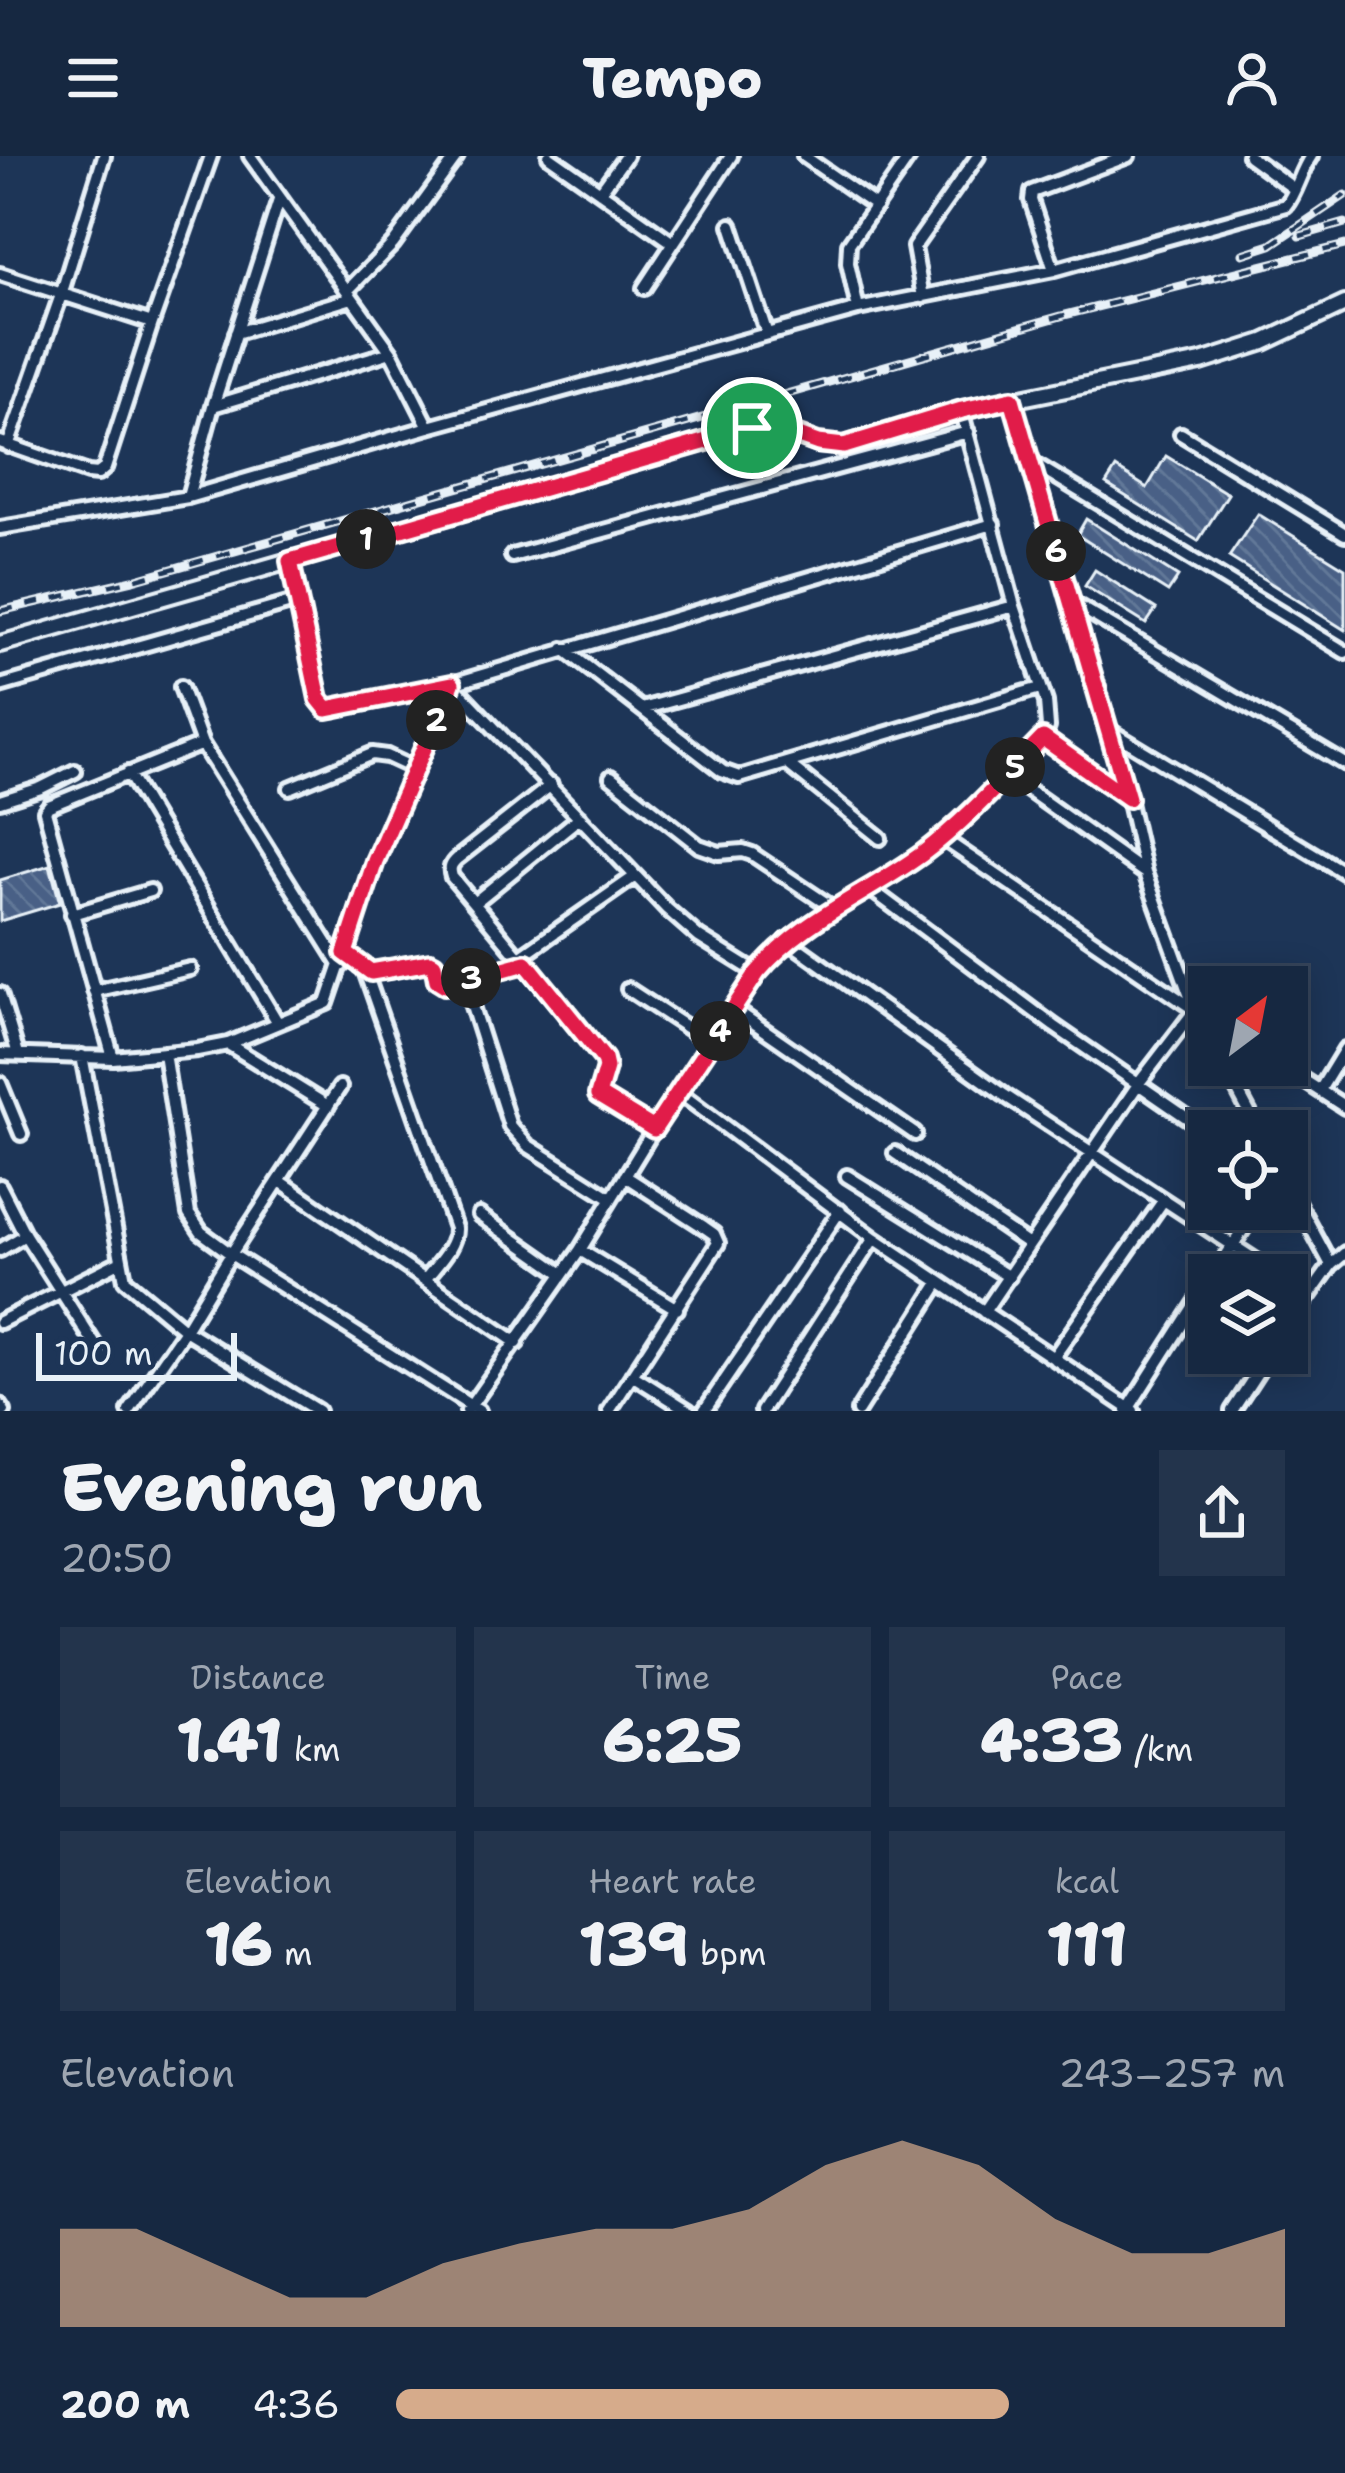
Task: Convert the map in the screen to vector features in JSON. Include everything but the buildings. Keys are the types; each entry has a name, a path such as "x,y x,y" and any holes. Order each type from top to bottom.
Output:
{"street":[{"path":"104,156 61,295 4,444 98,474 104,468 211,156"},
{"path":"250,156 391,352 429,427"},
{"path":"236,332 350,294 457,156"},
{"path":"600,192 626,156"},
{"path":"644,288 730,156"},
{"path":"858,309 847,253 910,156"},
{"path":"1054,270 1032,192 1128,156"},
{"path":"1249,156 1293,188"},
{"path":"0,529 188,497 858,309 1054,270 1286,205 1311,156"},
{"path":"552,157 674,243"},
{"path":"808,157 876,206"},
{"path":"923,297 914,247 973,158"},
{"path":"188,497 279,200"},
{"path":"731,225 767,334"},
{"path":"0,274 152,323"},
{"path":"0,644 752,428 771,426 818,443 844,446 962,410 1236,353 1345,304"},
{"path":"213,406 391,352"},
{"path":"1012,399 1128,798 1145,873 1188,991"},
{"path":"164,1053 189,1214 201,1232 472,1409 757,973 787,940 942,838 1043,738 1048,712 1014,606 962,410"},
{"path":"512,556 968,432"},
{"path":"1181,434 1345,534"},
{"path":"1030,461 1345,652"},
{"path":"290,561 319,699 327,709 452,684 993,524"},
{"path":"0,686 298,601"},
{"path":"1071,602 1345,764"},
{"path":"642,709 1014,606"},
{"path":"564,649 730,775 749,776 1040,688"},
{"path":"0,1054 113,1058 228,1044 327,1003 375,861 452,684"},
{"path":"452,684 634,877 699,937 757,973"},
{"path":"181,687 202,744 343,960 365,970 430,962 440,984 464,981 523,960 634,877"},
{"path":"1107,729 1345,873"},
{"path":"1043,738 1128,798"},
{"path":"113,1058 45,811 202,744"},
{"path":"290,788 372,754 415,769"},
{"path":"788,764 880,838"},
{"path":"0,801 75,771"},
{"path":"128,773 278,1023"},
{"path":"1006,775 1145,873"},
{"path":"610,777 698,846 719,853 752,854 832,908"},
{"path":"551,784 451,864 452,877 604,1059 598,1095 654,1129"},
{"path":"475,903 580,817"},
{"path":"942,838 1188,1005"},
{"path":"869,888 1054,1026 1188,1118"},
{"path":"73,914 150,891"},
{"path":"787,940 1004,1095 1245,1254"},
{"path":"94,992 190,969"},
{"path":"365,970 455,1228 451,1246 425,1280"},
{"path":"464,981 510,1126 527,1145 611,1198"},
{"path":"628,989 712,1044"},
{"path":"0,994 18,1054"},
{"path":"734,1010 915,1134"},
{"path":"984,1312 1139,1083 1188,1019"},
{"path":"228,1044 328,1106"},
{"path":"1320,1090 1345,1049"},
{"path":"82,1056 125,1280 185,1330 318,1411"},
{"path":"1308,1082 1345,1107"},
{"path":"0,1084 21,1134"},
{"path":"129,1411 340,1087"},
{"path":"680,1093 874,1238 1130,1410 1188,1316"},
{"path":"895,1154 1029,1245"},
{"path":"608,1411 718,1243 714,1234 625,1176"},
{"path":"847,1176 1009,1277"},
{"path":"280,1181 517,1342"},
{"path":"0,1186 104,1359"},
{"path":"1053,1358 1163,1202"},
{"path":"704,1411 840,1211"},
{"path":"479,1215 563,1274"},
{"path":"1308,1222 1331,1264"},
{"path":"1227,1254 1242,1230"},
{"path":"0,1250 26,1235"},
{"path":"762,1411 874,1238"},
{"path":"580,1250 676,1309"},
{"path":"1308,1294 1345,1253"},
{"path":"0,1322 119,1262"},
{"path":"858,1411 939,1283"},
{"path":"1232,1411 1256,1374"},
{"path":"632,1376 689,1411"}],"railway":[{"path":"1243,254 1271,245 1345,195"},
{"path":"1300,236 1345,223"},
{"path":"0,611 133,580 1061,316 1345,245"}],"route":[{"path":"1012,399 1128,798 1043,738 942,838 832,908 772,955 654,1129 598,1095 604,1059 526,963 445,985 437,980 430,962 371,972 345,953 375,861 452,684 327,709 319,699 290,561 752,428 771,426 818,443 844,446 1012,399"}]}
